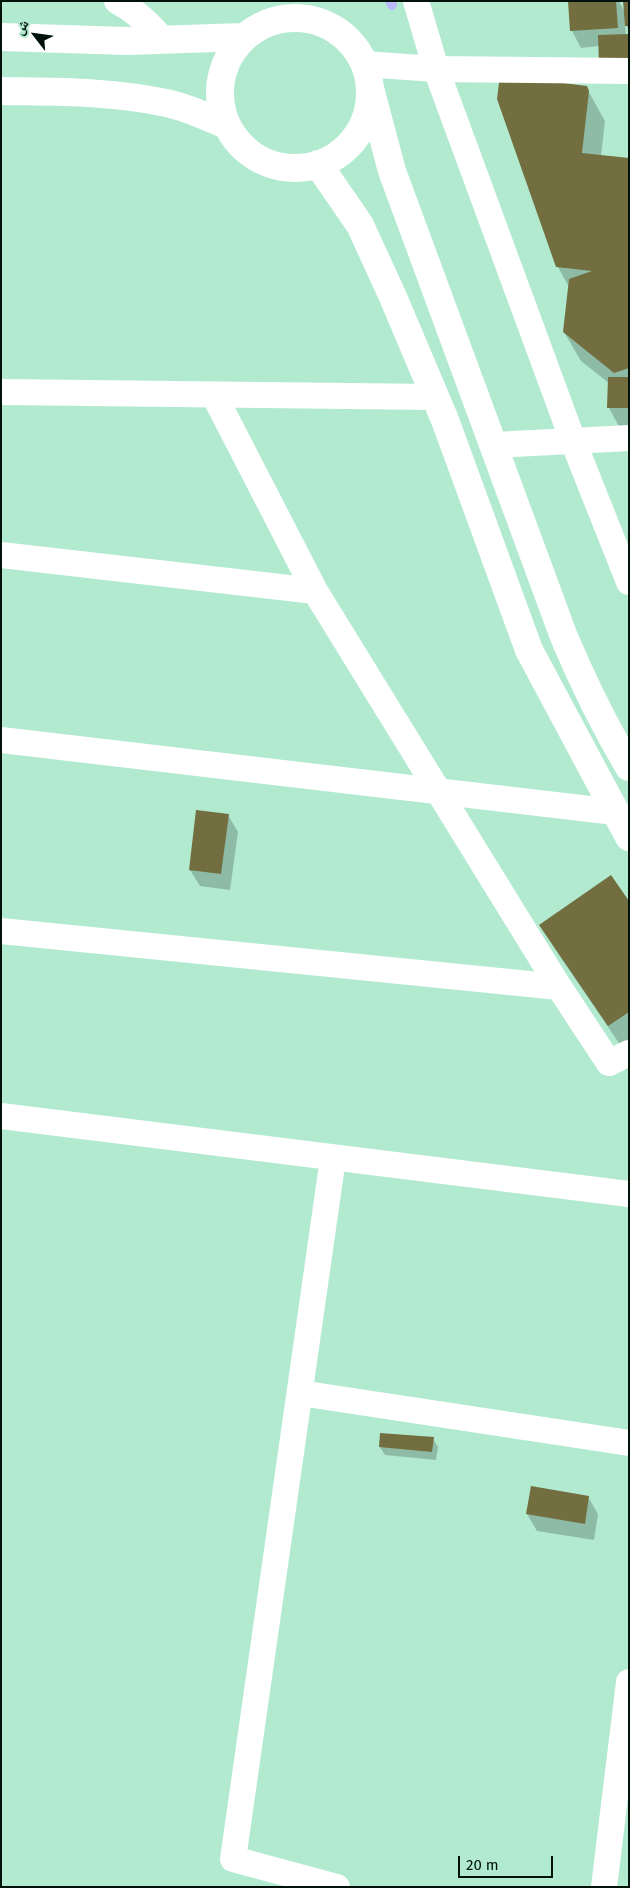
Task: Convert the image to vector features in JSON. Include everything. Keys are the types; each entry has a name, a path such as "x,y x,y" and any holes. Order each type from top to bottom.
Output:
{"main road":[{"path":"367,76 367,112 360,129 349,144 335,156 318,164 291,168 265,162 242,147 226,124 219,96 224,67 243,37 259,27 283,18 308,18 331,27 351,43 367,76 392,171 564,637 591,698 629,767"},
{"path":"1,37 127,41 243,37"},
{"path":"1,90 119,94 163,102 192,110 226,124"},
{"path":"318,164 360,225 445,420 529,650 629,837"}],"street":[{"path":"116,1 133,10 163,40"},
{"path":"416,1 436,69 573,441 629,582"},
{"path":"367,76 436,69 629,71"},
{"path":"1,392 435,397"},
{"path":"214,395 315,591 558,987 610,1063 629,1053"},
{"path":"494,444 629,438"},
{"path":"1,555 315,591"},
{"path":"1,740 615,812"},
{"path":"1,931 558,987"},
{"path":"1,1116 629,1194"},
{"path":"333,1158 233,1859 337,1887"},
{"path":"300,1393 629,1443"},
{"path":"604,1887 619,1835 629,1682"}],"building":[{"path":"568,1 616,1 618,28 570,31"},
{"path":"623,1 629,1 629,26 625,26"},
{"path":"629,34 629,62 599,64 598,35"},
{"path":"500,75 587,86 589,91 582,153 629,158 629,368 614,373 563,332 569,279 592,271 556,267 497,99"},
{"path":"608,377 629,377 629,408 607,408"},
{"path":"196,810 229,814 221,874 189,870"},
{"path":"611,875 629,901 629,1012 608,1026 539,925"},
{"path":"380,1433 434,1437 432,1452 379,1447"},
{"path":"531,1486 589,1496 585,1524 526,1514"}],"waterway":[{"path":"390,1 392,5"}]}
